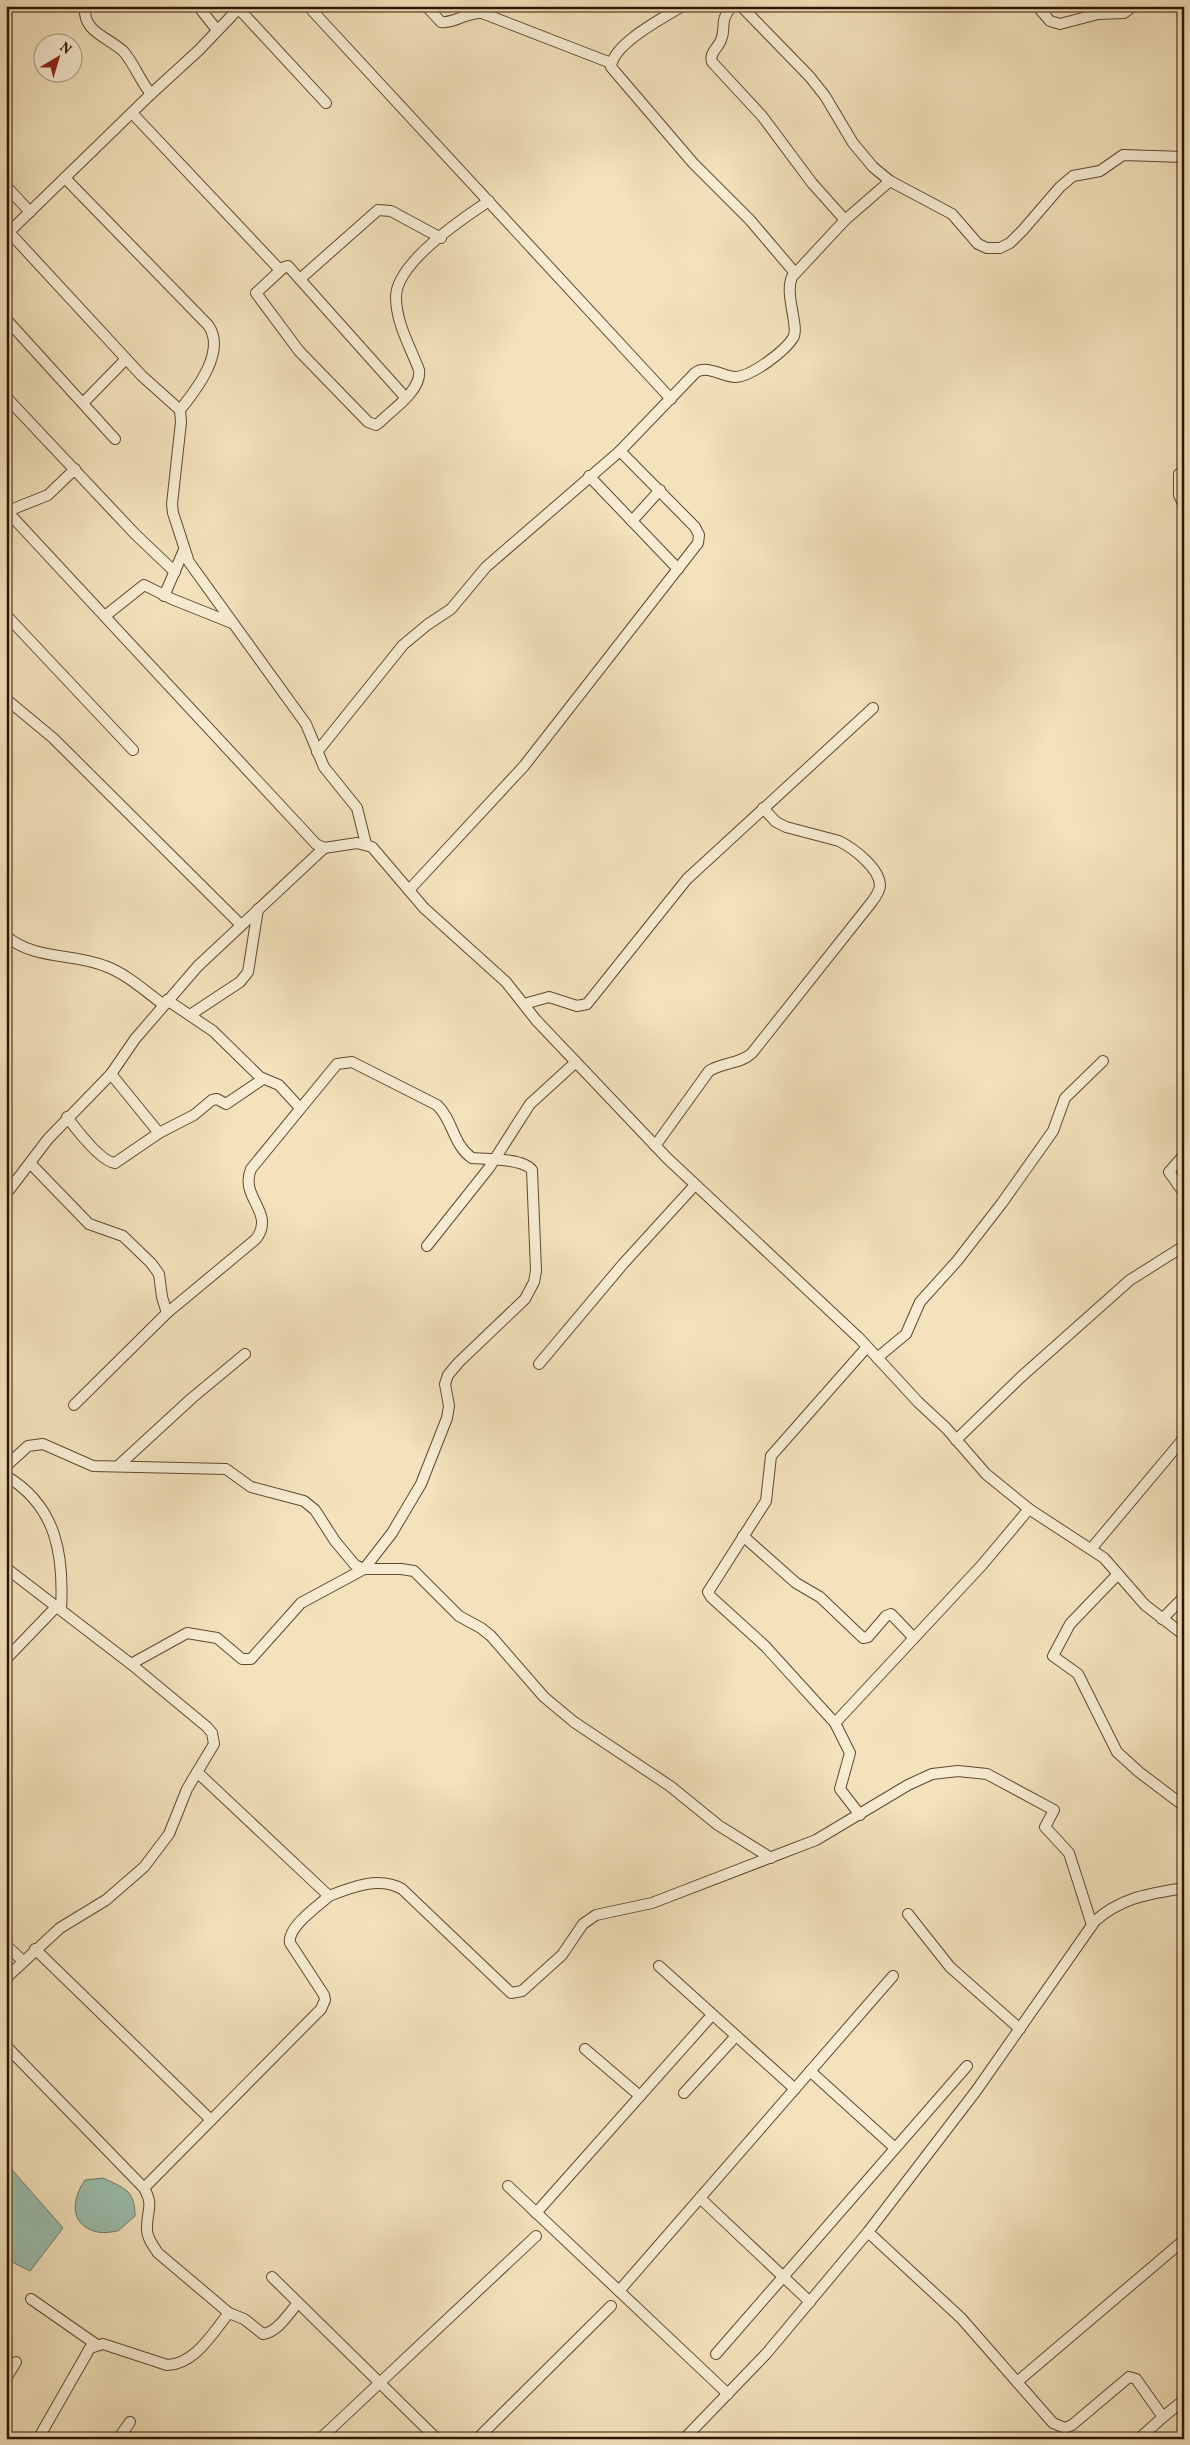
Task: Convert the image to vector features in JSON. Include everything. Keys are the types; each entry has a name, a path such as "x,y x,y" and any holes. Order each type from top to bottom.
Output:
{"street":[{"path":"85,6 90,26 95,32 123,52 150,94"},
{"path":"198,6 217,30"},
{"path":"308,6 671,399"},
{"path":"426,6 441,22 448,22 467,14 482,13 611,63"},
{"path":"611,63 641,30 682,6"},
{"path":"732,6 723,19 722,38 712,55 712,62 748,100 812,182 845,220"},
{"path":"741,6 826,96 862,156 890,181 946,210 978,244 993,249 1010,243 1024,230 1060,187 1073,176 1100,171 1124,155 1184,157"},
{"path":"1037,6 1050,21 1060,24 1098,14 1124,13 1133,6"},
{"path":"180,410 150,384 8,234 150,94 200,50 240,7 326,104"},
{"path":"611,63 612,70 693,163 750,220 795,273"},
{"path":"132,113 280,270"},
{"path":"65,178 214,333 214,342 206,372 180,410 181,422 172,504 184,550 198,576 300,716 324,767 356,808 366,844"},
{"path":"317,752 403,645 427,625 451,609 486,567 589,476 620,452 700,370 741,376 770,360 793,338 795,330 789,288 795,273 845,220 890,181"},
{"path":"6,186 30,212"},
{"path":"405,397 288,266 280,270 258,290 256,295 299,350 368,422 374,425 405,397 418,383 420,375 400,322 396,289 408,269 467,215 489,201"},
{"path":"300,279 378,210 391,211 441,238"},
{"path":"6,319 116,439"},
{"path":"83,403 126,359"},
{"path":"6,397 136,535 175,572"},
{"path":"409,890 524,766 698,543 699,535 660,490 620,452"},
{"path":"75,470 43,498 7,511 316,844 324,848"},
{"path":"1179,474 1180,495 1184,505"},
{"path":"589,476 678,569"},
{"path":"632,521 660,490"},
{"path":"164,596 184,550"},
{"path":"105,616 141,586 148,586 164,596 233,623"},
{"path":"6,616 133,750"},
{"path":"6,699 53,738 240,925"},
{"path":"524,1004 548,997 577,1006 587,1004 687,879 873,708"},
{"path":"655,1146 709,1072 722,1064 745,1059 752,1053 871,903 879,890 880,885 876,872 847,846 839,841 780,824 763,808"},
{"path":"6,1194 68,1117 111,1074 135,1039 165,1002 240,925 324,848 357,843 366,844 378,852 409,890 444,928 506,982 576,1062 655,1146 770,1257 819,1299 868,1347 986,1474 1029,1509 1092,1549 1118,1574 1145,1605 1184,1635"},
{"path":"190,1015 240,982 248,972 258,909"},
{"path":"6,936 29,950 104,965 124,976 165,1002 190,1015 227,1043 263,1079 279,1085 300,1108"},
{"path":"878,1358 906,1334 920,1302 957,1261 1002,1203 1053,1131 1061,1104 1066,1096 1103,1061"},
{"path":"74,1404 168,1313 256,1239 261,1232 263,1221 250,1192 248,1176 256,1162 337,1064 352,1062 437,1105 445,1115 461,1149 472,1158 495,1159 526,1165 532,1170 536,1271 534,1282 518,1307 459,1362 448,1376 445,1384 448,1411 421,1484 392,1532 364,1569 301,1603 251,1659 242,1659 217,1638 188,1633 131,1664"},
{"path":"427,1246 479,1183 530,1104 576,1062"},
{"path":"111,1074 159,1133"},
{"path":"68,1117 86,1141 113,1164 119,1162 159,1133 194,1115 214,1098 226,1104 263,1079"},
{"path":"1184,1155 1169,1172 1184,1193"},
{"path":"30,1163 89,1224 122,1236 151,1263 159,1274 162,1296 168,1313"},
{"path":"539,1364 624,1264 695,1185"},
{"path":"956,1440 1020,1377 1130,1280 1184,1246"},
{"path":"860,1815 840,1786 850,1756 835,1723 765,1646 708,1594 711,1585 766,1501 771,1456 868,1347"},
{"path":"118,1466 192,1398 245,1354"},
{"path":"1092,1549 1184,1438"},
{"path":"6,1466 28,1446 43,1444 86,1464 221,1468 251,1487 299,1499 315,1510 350,1561 364,1569 401,1568 414,1571 459,1616 491,1636 544,1697 559,1711 596,1739 670,1786 718,1825 771,1858"},
{"path":"6,1476 19,1484 52,1526 58,1542 61,1560 59,1608 6,1659"},
{"path":"835,1723 982,1565 1029,1509"},
{"path":"743,1536 796,1583 816,1594 863,1638 868,1637 886,1616 891,1614 914,1638"},
{"path":"6,1568 131,1664 212,1733 214,1744 185,1794 169,1834 144,1867 106,1900 60,1928 35,1949 6,1978"},
{"path":"1118,1574 1070,1624 1053,1656 1078,1674 1117,1752 1139,1772 1184,1806"},
{"path":"1162,1619 1184,1597"},
{"path":"144,2188 324,2004 324,1996 290,1943 289,1938 293,1929 329,1896 356,1885 395,1884 402,1888 507,1990 517,1994 562,1955 589,1918 605,1912 652,1903 816,1840 921,1779 944,1771 976,1772 1001,1780 1054,1810 1045,1827 1069,1853 1092,1925"},
{"path":"197,1772 329,1896"},
{"path":"684,2439 766,2354 868,2232 976,2091 1092,1925 1110,1908 1126,1900 1184,1888"},
{"path":"908,1914 950,1967 1020,2028"},
{"path":"6,1945 23,1961"},
{"path":"35,1949 211,2120"},
{"path":"659,1966 795,2089"},
{"path":"619,2291 893,1976"},
{"path":"536,2213 712,2015"},
{"path":"684,2093 736,2036"},
{"path":"6,2046 144,2188 150,2198 151,2208 146,2228 150,2241 158,2253 229,2313 244,2319 263,2334 268,2334 274,2330 298,2303"},
{"path":"586,2049 640,2096"},
{"path":"716,2354 967,2066"},
{"path":"810,2071 895,2148"},
{"path":"508,2186 728,2394"},
{"path":"700,2198 810,2302"},
{"path":"868,2232 961,2318 1053,2423 1060,2426 1072,2425 1125,2379 1132,2376 1163,2417"},
{"path":"320,2439 536,2236"},
{"path":"1017,2382 1183,2242"},
{"path":"272,2278 437,2439"},
{"path":"31,2299 97,2345"},
{"path":"476,2439 611,2306"},
{"path":"38,2439 85,2353 97,2345 103,2344 167,2366 176,2365 189,2359 229,2313"},
{"path":"6,2378 16,2362"},
{"path":"1141,2437 1184,2400"},
{"path":"118,2439 130,2422"}],"shaded area":[{"path":"6,2163 63,2228 30,2271 6,2259"},
{"path":"103,2178 127,2191 133,2200 135,2216 118,2231 103,2233 86,2227 80,2222 75,2209 78,2194 85,2180"}]}
